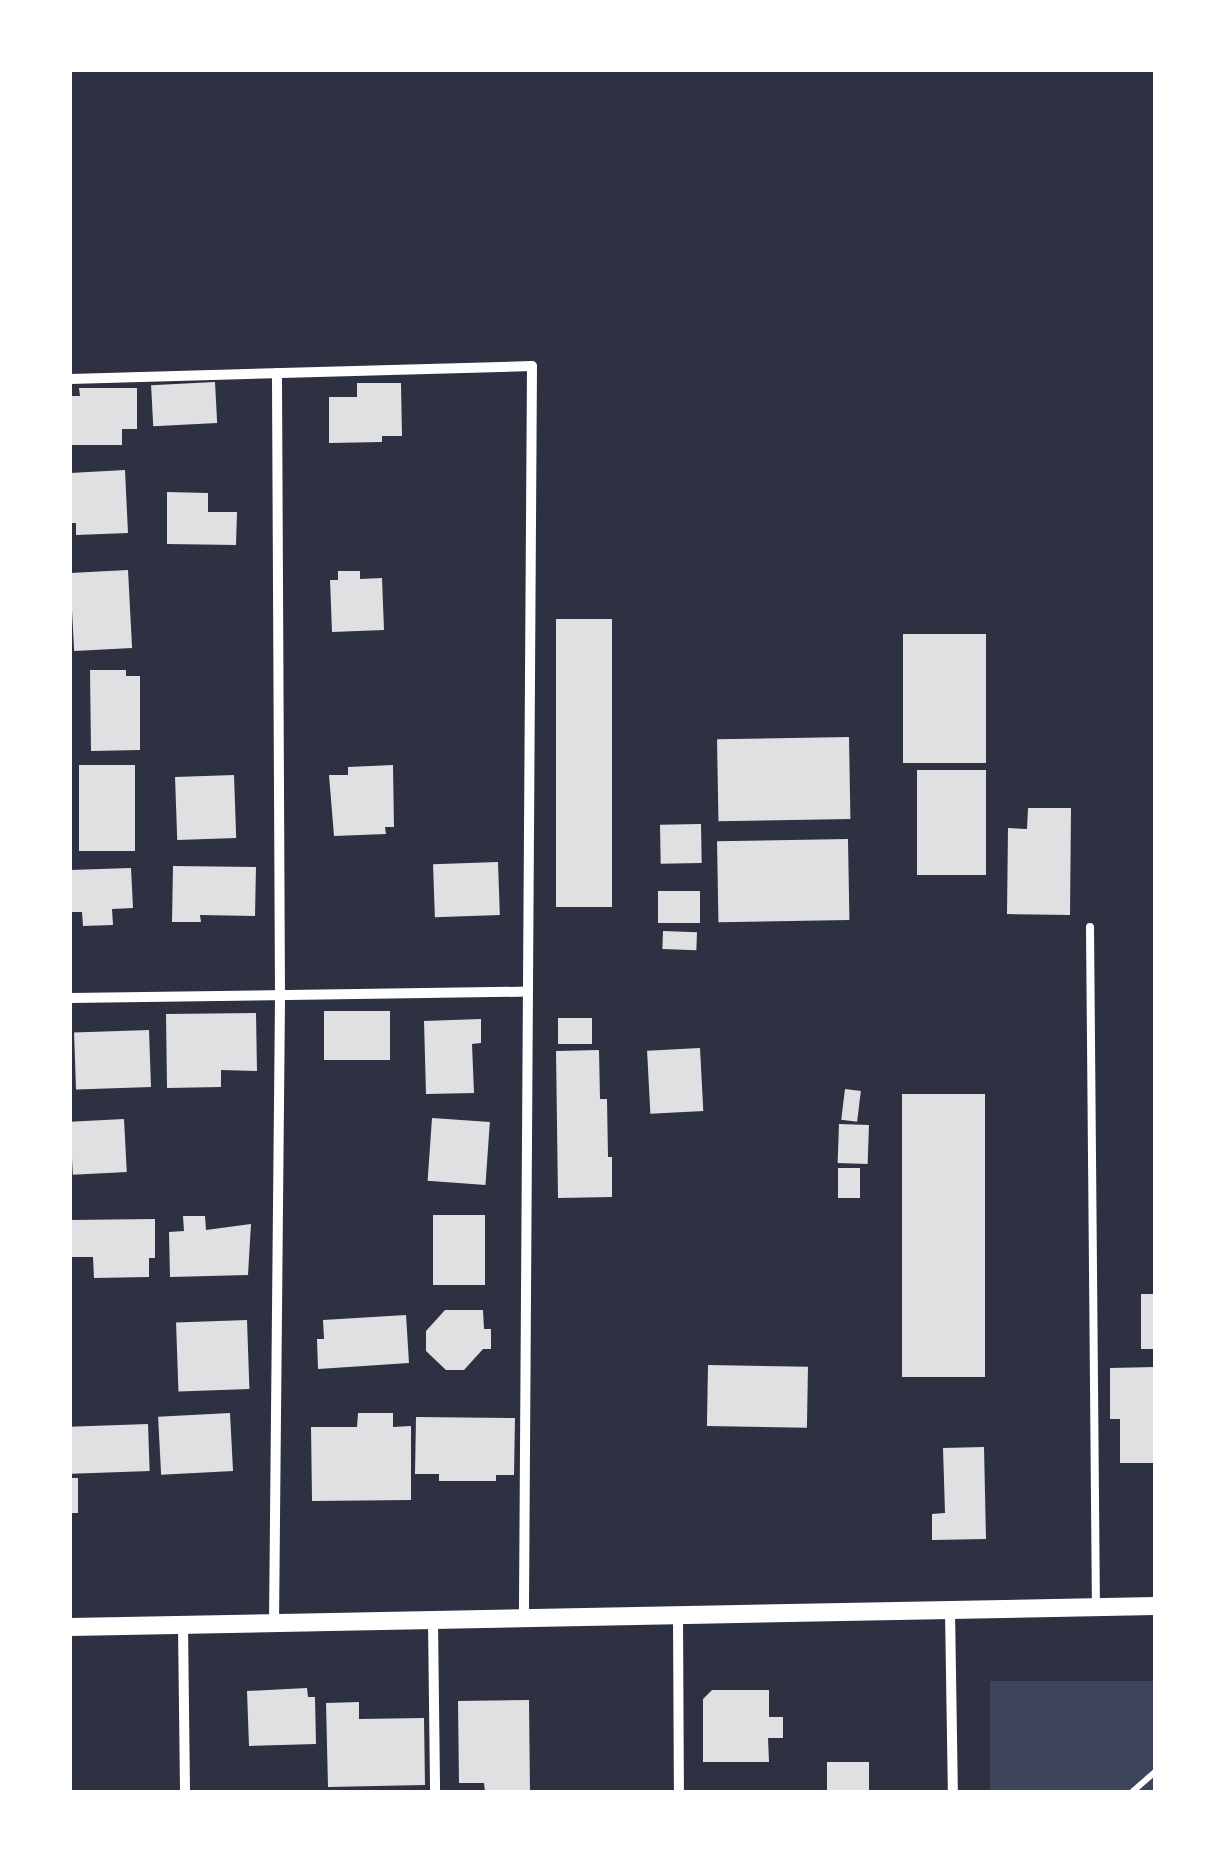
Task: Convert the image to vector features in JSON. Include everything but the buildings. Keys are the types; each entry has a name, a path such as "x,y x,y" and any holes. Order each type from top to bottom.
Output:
{"street":[{"path":"70,379 532,366 524,1620"},
{"path":"274,1624 280,995 277,373"},
{"path":"70,998 528,992"},
{"path":"70,1628 1155,1606"},
{"path":"950,1610 952,1792"},
{"path":"678,1616 679,1792"},
{"path":"433,1621 435,1792"},
{"path":"184,1626 185,1792"}],"lane":[{"path":"1090,928 1096,1608"}],"path":[{"path":"1132,1792 1155,1772"}],"shaded area":[{"path":"990,1681 1155,1681 1155,1792 990,1792"}]}
